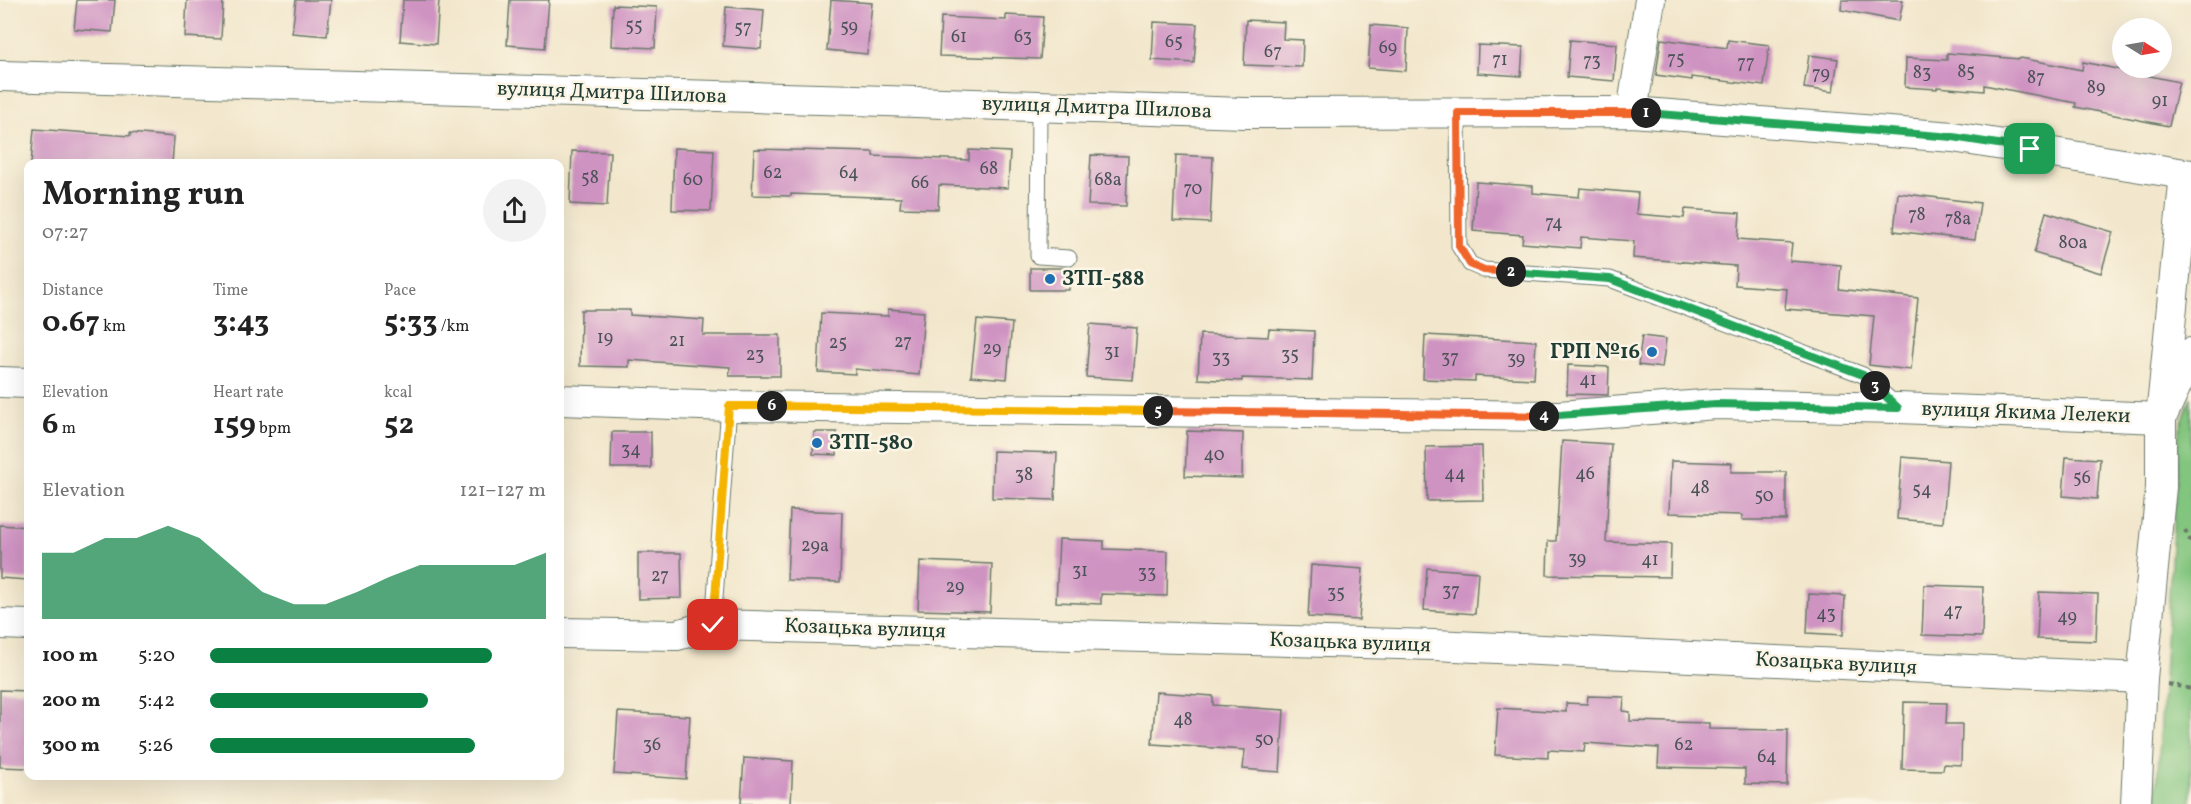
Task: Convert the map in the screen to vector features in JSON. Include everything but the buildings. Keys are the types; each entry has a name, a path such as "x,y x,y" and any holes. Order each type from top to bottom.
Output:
{"street":[{"path":"1632,112 1650,0"},
{"name":"вулиця Дмитра Шилова","path":"0,76 1244,113 1632,112 1953,137 2188,174"},
{"path":"2136,804 2142,678 2162,487 2161,418 2188,174"},
{"path":"2161,418 2191,353"},
{"path":"0,382 24,383"},
{"name":"вулиця Якима Лелеки","path":"564,400 729,406 1559,416 1716,404 2161,418"},
{"path":"0,624 24,625"},
{"name":"Козацька вулиця","path":"564,633 677,635 713,625 1434,645 2142,678"}],"lane":[{"path":"1039,106 1038,256 1070,258"},
{"path":"1458,113 1459,246 1470,264 1484,270 1610,279 1863,375 1898,408"},
{"path":"713,625 729,406"}],"green space":[{"path":"2191,396 2191,804 2156,804 2179,431"}],"place":[{"name":"ЗТП-588","path":"1050,279"},
{"name":"ГРП №16","path":"1652,352"},
{"name":"ЗТП-580","path":"817,443"}],"route":[{"path":"713,625 729,406 1559,416 1716,404 1898,408 1863,375 1610,279 1484,270 1470,264 1459,246 1458,113 1632,112 1953,137 2030,149"}]}
